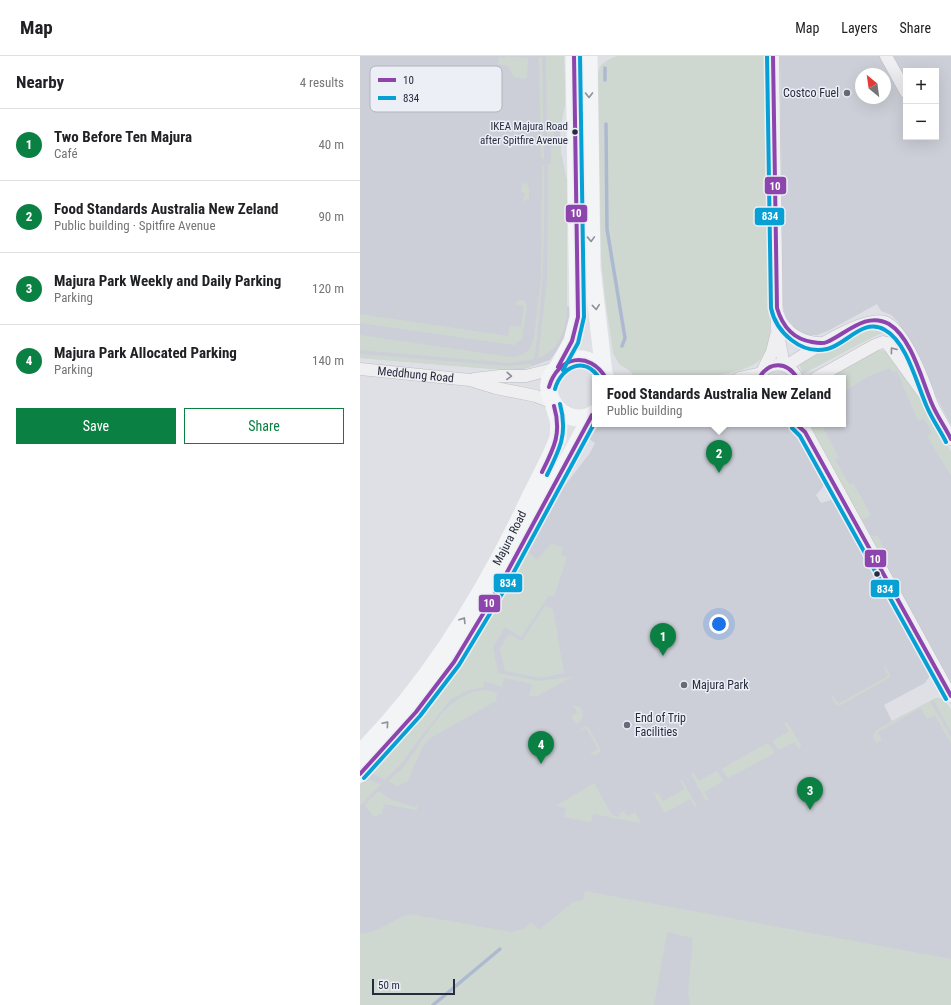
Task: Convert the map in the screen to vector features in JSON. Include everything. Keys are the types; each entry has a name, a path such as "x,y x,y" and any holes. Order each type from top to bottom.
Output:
{"main road":[{"path":"558,368 575,334 578,317 574,56"},
{"path":"589,56 592,269 606,375"},
{"path":"558,368 570,360 583,360 596,364 604,375"},
{"name":"Majura Road","path":"360,753 405,703 434,666 466,615 512,535 558,438 559,423 553,405 549,385 550,379 558,368"},
{"path":"553,405 559,411 571,418 578,418 592,414"},
{"name":"Majura Road","path":"360,774 416,712 454,662 498,589 592,416"}],"street":[{"path":"773,56 777,330 785,366"},
{"path":"886,56 903,87"},
{"path":"777,308 781,322 792,334 805,340 826,343"},
{"path":"785,366 865,322 879,320 888,324 897,331 904,341 923,378 932,405"},
{"path":"761,374 773,348 777,330"},
{"path":"821,375 875,345 885,342 889,345 932,405 951,439"},
{"path":"761,374 773,365 785,366 792,370 795,375"},
{"name":"Meddhung Road","path":"470,380 500,376 526,376 558,368"},
{"name":"Meddhung Road","path":"360,369 470,380 496,388 536,396 553,405"},
{"path":"801,427 951,696"}],"shaded area":[{"path":"360,56 564,56 565,105 560,127 561,153 567,181 567,306 571,307 565,340 550,360 521,370 360,358"},
{"path":"505,56 528,58 527,77 523,79 514,77 508,66 498,64 499,57 505,58"},
{"path":"546,56 564,56 565,105 560,127 554,127 554,136 547,136"},
{"path":"617,56 766,56 770,336 765,354 761,359 750,366 719,375 632,375 631,372 619,364 613,353 601,258 598,74 600,67 607,61"},
{"path":"780,56 951,56 951,425 933,391 928,377 898,322 891,315 881,311 877,304 828,331 817,335 809,335 798,331 786,318 783,306"},
{"path":"539,57 542,57 544,160 541,158"},
{"path":"551,139 561,139 561,158 567,181 567,312 564,327 559,340 551,351 538,358 547,281 548,164 551,164"},
{"path":"542,165 544,165 543,262 540,310 534,359 510,363 360,350 360,335 510,357 519,356 529,349 534,337 541,280"},
{"path":"522,183 527,184 529,188 529,198 523,202 525,193 521,192"},
{"path":"519,300 525,301 527,305 522,339 514,345 360,323 360,314 508,336 510,327 521,327 524,306 515,304"},
{"path":"872,327 891,332 890,335 884,333 877,335 803,374 799,364 858,331"},
{"path":"878,350 888,352 924,404 951,452 951,476 927,436 932,432 924,419 918,421 897,371 892,372 890,368 869,376 846,390 846,375 832,375"},
{"path":"883,350 924,404 951,452 951,684 810,427 846,427 846,376"},
{"path":"360,354 506,366 531,364 531,367 504,370 360,358"},
{"name":"Majura Park","path":"598,427 794,427 823,478 823,487 816,495 821,503 831,500 838,505 929,671 929,677 925,683 884,705 892,721 936,698 944,699 951,710 951,1005 360,1005 360,785 409,734 446,686 547,512 565,485 590,453 595,443 589,439"},
{"path":"810,427 823,427 839,458 835,459 849,484 853,483 871,515 861,521"},
{"path":"869,535 878,536 887,557 881,556"},
{"path":"552,543 563,548 561,555 567,557 554,597 549,595 521,637 505,627 493,647 498,673 539,681 572,677 537,696 529,696 532,684 504,678 502,687 484,681 484,687 466,691 450,700 402,763 385,780 372,773 417,723 437,695 456,667 527,551 537,560"},
{"path":"545,606 553,609 564,673 541,678 505,671 500,649 509,634 522,641"},
{"path":"886,667 890,675 889,678 841,705 837,706 831,697 833,696 838,704 888,676 884,668"},
{"path":"487,690 497,693 496,701 430,738 423,746 407,782 397,786 388,781 406,764 430,728 449,706 460,698 473,692"},
{"path":"934,698 944,699 951,710 951,732 934,701"},
{"path":"930,701 951,737 951,744 935,715 927,719 921,708 878,732 882,740 876,743 873,736 876,730"},
{"path":"573,705 580,707 583,714 582,719 576,724 571,716 578,713"},
{"path":"787,722 801,745 799,750 795,742 779,750 773,742 789,731 784,723"},
{"path":"585,726 589,728 600,748 600,752 594,755 590,754 598,749 586,728 578,732"},
{"path":"767,743 774,751 773,754 728,778 722,770 723,768"},
{"path":"717,771 723,781 704,792 709,800 706,801 691,774 694,773 699,781"},
{"path":"369,780 381,784 360,806 360,785"},
{"path":"682,780 697,806 695,807 690,799 664,813 653,792 656,794 658,793 663,801 685,789 680,781"},
{"path":"594,783 612,815 619,817 620,813 624,811 627,817 635,812 641,823 593,814 591,822 564,817 566,808 556,806"},
{"path":"378,791 392,800 415,807 418,801 417,810 384,804 382,813 374,817 365,805"},
{"path":"585,891 951,959 951,1005 690,1005 688,993 693,938 667,932 654,1005 360,1005 360,934 379,929 410,914 511,932 523,929 531,922 539,930 573,902 583,900"}],"waterway":[{"path":"605,68 605,80"},
{"path":"606,124 607,229 625,338 622,346"},
{"path":"433,1005 500,949"}],"transit line":[{"name":"10","path":"558,367 572,341 578,317 574,56"},
{"name":"834","path":"563,370 578,343 584,317 580,56"},
{"name":"834","path":"767,56 771,308 774,317 778,325 791,340 799,345 817,350 834,347 862,329 877,327 885,330 893,336 905,354 929,411 946,442"},
{"name":"10","path":"773,56 777,308 779,314 789,330 799,338 818,343 827,342 864,322 872,320 889,324 904,339 910,349 928,395 951,439"},
{"name":"10","path":"549,387 553,377 559,369 574,360 583,360 591,363 604,375"},
{"name":"10","path":"761,375 768,368 778,365 788,368 795,375"},
{"name":"834","path":"555,389 562,375 574,367 587,367 596,375"},
{"name":"834","path":"547,475 559,449 563,432 560,404"},
{"name":"10","path":"542,472 556,440 557,424 554,406"},
{"name":"10","path":"360,774 416,712 454,662 498,589 592,415"},
{"name":"834","path":"364,778 420,716 459,665 503,592 592,427"},
{"name":"10","path":"799,427 805,432 951,696"},
{"name":"834","path":"792,428 800,436 946,699"}],"place":[{"name":"Costco Fuel","path":"847,93"},
{"name":"IKEA Majura Road after Spitfire Avenue","path":"575,132"},
{"name":"Food Standards Australia New Zeland","path":"719,473"},
{"name":"Two Before Ten Majura","path":"663,656"},
{"name":"Majura Park","path":"684,685"},
{"name":"End of Trip Facilities","path":"627,725"},
{"name":"Majura Park Allocated Parking","path":"541,764"},
{"name":"Majura Park Weekly and Daily Parking","path":"810,810"}]}
